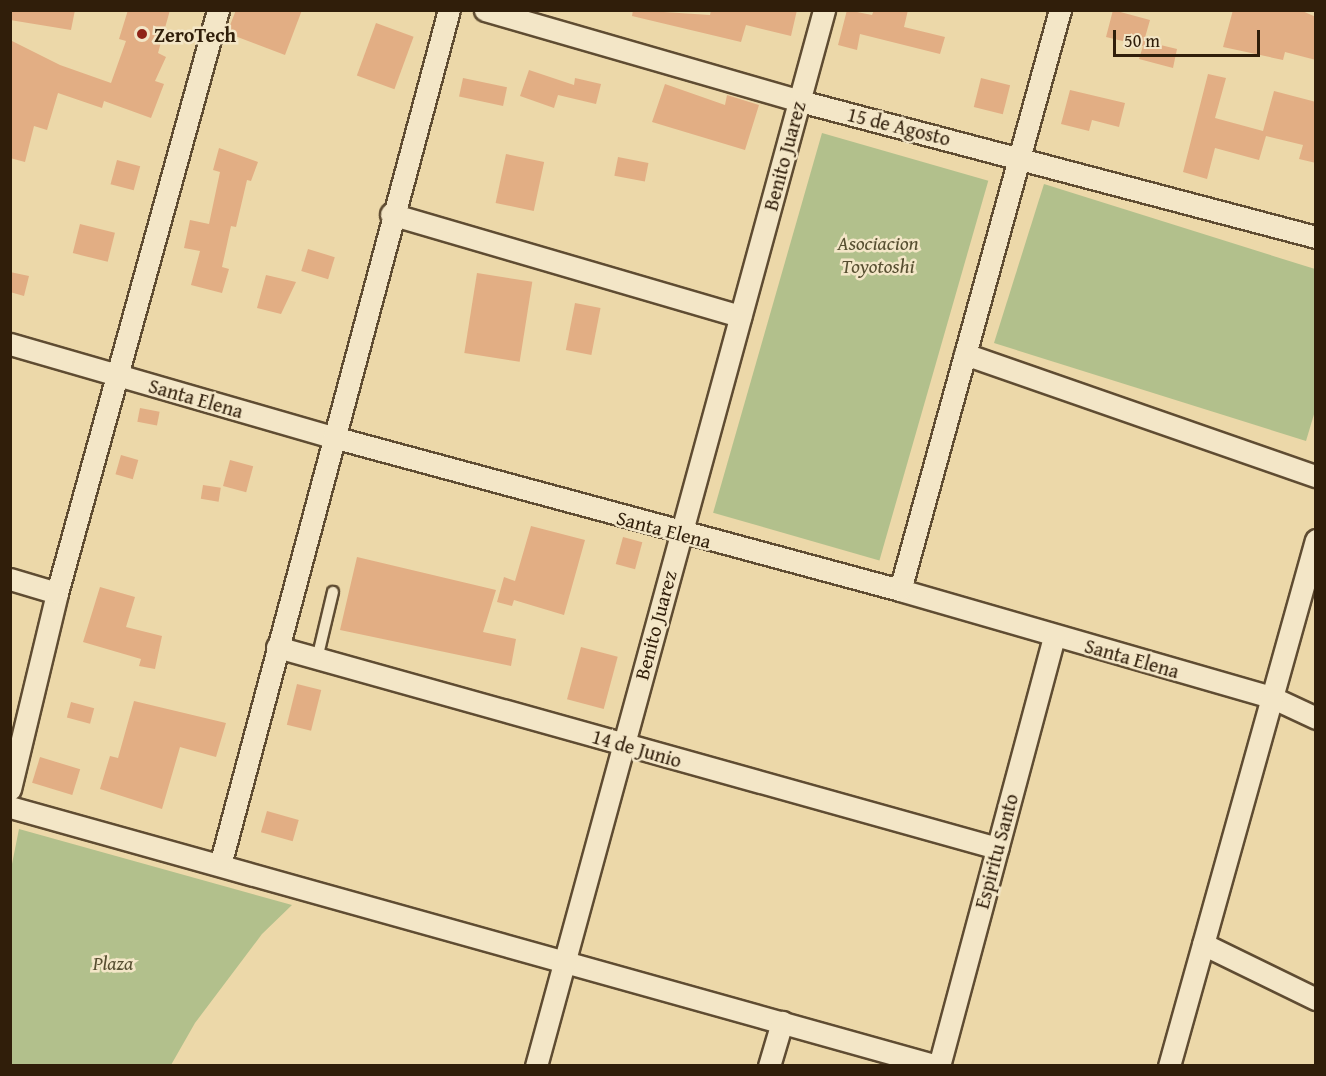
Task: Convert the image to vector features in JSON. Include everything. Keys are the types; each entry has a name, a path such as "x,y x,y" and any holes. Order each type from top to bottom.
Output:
{"street":[{"path":"10,789 57,593 120,376 218,10"},
{"path":"220,865 392,214 450,10"},
{"name":"15 de Agosto","path":"485,10 800,101 1020,157 1316,237"},
{"name":"Benito Juarez","path":"536,1065 562,960 824,10"},
{"path":"900,591 1060,10"},
{"path":"392,214 740,316"},
{"name":"Santa Elena","path":"10,344 333,437 900,591 1054,637 1271,697 1316,718"},
{"path":"965,354 1316,477"},
{"path":"1169,1065 1316,540"},
{"path":"10,579 57,593"},
{"name":"Espiritu Santo","path":"938,1065 1054,637"},
{"name":"14 de Junio","path":"277,647 997,848"},
{"path":"10,807 938,1065"},
{"path":"1203,944 1316,999"},
{"path":"769,1065 782,1022"}],"lane":[{"path":"317,659 333,592"}],"green space":[{"name":"Asociacion Toyotoshi","path":"822,133 988,181 879,560 713,513"},
{"path":"1044,184 1315,269 1315,411 1306,441 994,343"},
{"name":"Plaza","path":"19,829 292,905 262,934 195,1023 171,1065 11,1065 10,874"}],"building":[{"path":"10,10 75,10 71,30 10,20"},
{"path":"128,10 170,10 158,53 166,57 155,81 164,84 151,118 104,101 102,108 58,93 47,130 34,126 25,162 10,158 10,40 60,65 111,83 126,41 119,39"},
{"path":"236,10 302,10 285,55 227,33"},
{"path":"633,10 710,15 711,10 797,10 791,36 746,25 741,42 632,16"},
{"path":"847,10 872,15 874,10 908,10 904,27 945,37 940,54 860,34 857,50 838,45"},
{"path":"1113,10 1150,20 1144,41 1177,49 1173,68 1139,59 1143,46 1106,37"},
{"path":"1233,10 1300,10 1316,17 1316,60 1285,52 1283,60 1223,47"},
{"path":"376,23 414,37 394,89 357,76"},
{"path":"529,70 574,85 575,78 601,84 596,104 558,95 554,108 520,96"},
{"path":"1208,74 1226,78 1215,118 1263,131 1274,91 1316,102 1316,163 1299,159 1303,145 1266,136 1259,160 1215,148 1207,179 1183,172"},
{"path":"463,78 507,87 503,106 459,97"},
{"path":"981,78 1010,85 1003,114 974,107"},
{"path":"665,84 725,105 727,95 759,105 745,150 652,122"},
{"path":"1070,90 1125,103 1119,127 1092,120 1089,131 1061,124"},
{"path":"219,148 258,162 251,181 247,180 236,227 231,226 222,267 229,269 222,293 191,285 200,251 184,248 190,220 209,224 220,172 213,170"},
{"path":"506,154 544,162 534,211 496,203"},
{"path":"618,157 648,163 645,182 614,176"},
{"path":"117,160 140,166 134,190 111,184"},
{"path":"80,224 115,233 108,262 73,253"},
{"path":"308,249 335,257 328,279 301,271"},
{"path":"10,272 29,276 24,296 10,292"},
{"path":"477,273 532,282 520,362 464,353"},
{"path":"266,275 296,282 281,314 257,308"},
{"path":"575,303 601,308 591,355 566,350"},
{"path":"140,408 160,412 157,426 137,422"},
{"path":"121,455 138,460 133,479 115,474"},
{"path":"230,460 253,466 246,492 223,486"},
{"path":"203,485 221,488 219,502 201,499"},
{"path":"531,526 585,540 564,615 514,600 512,606 497,602 504,577 515,581"},
{"path":"623,537 642,542 635,569 616,564"},
{"path":"357,557 496,590 483,632 516,639 511,666 340,630"},
{"path":"100,587 135,597 126,627 162,636 155,669 139,666 141,659 83,642"},
{"path":"581,647 618,657 604,709 567,699"},
{"path":"297,684 321,690 311,731 287,725"},
{"path":"134,701 226,723 216,757 180,747 162,809 100,789 110,756 118,758"},
{"path":"71,702 94,708 90,724 67,717"},
{"path":"40,757 80,769 72,795 32,783"},
{"path":"267,811 299,820 293,841 261,832"}],"place":[{"name":"ZeroTech","path":"142,34"}]}
